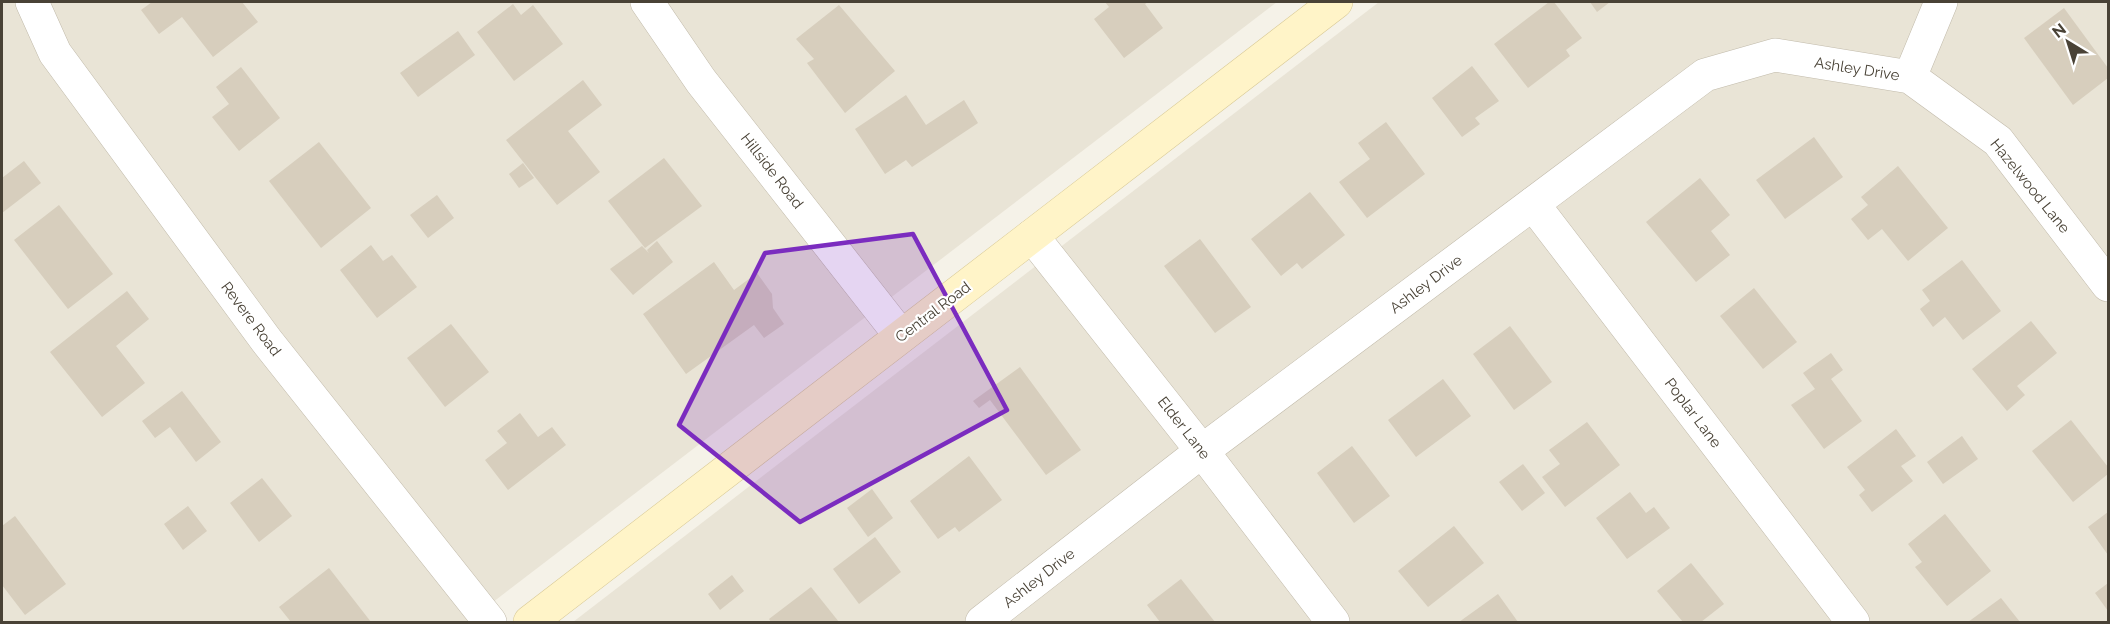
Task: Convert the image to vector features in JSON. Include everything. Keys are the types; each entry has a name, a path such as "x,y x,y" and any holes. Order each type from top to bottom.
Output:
{"main road":[{"name":"Central Road","path":"530,622 1032,236 1323,5"}],"street":[{"name":"Revere Road","path":"32,2 55,53 266,340 490,622"},
{"name":"Hillside Road","path":"647,2 701,81 901,336"},
{"path":"1910,77 1941,2"},
{"name":"Ashley Drive","path":"982,622 1202,451 1705,75 1775,56 1910,77"},
{"name":"Hazelwood Lane","path":"1910,77 1998,141 2109,285"},
{"name":"Poplar Lane","path":"1533,204 1854,622"},
{"name":"Elder Lane","path":"1032,236 1202,451 1333,622"}],"highlighted area":[{"path":"913,234 1007,410 800,522 679,425 765,253"}],"shaded area":[{"path":"2,2 1277,2 467,622 2,622"},
{"path":"1379,2 2108,2 2108,622 573,622"}],"building":[{"path":"152,2 242,2 258,22 213,57 182,17 159,34 141,10"},
{"path":"1105,2 1148,2 1145,4 1163,28 1124,58 1094,19 1109,7"},
{"path":"1549,2 1554,2 1582,38 1566,50 1570,56 1528,88 1494,44"},
{"path":"1590,2 1610,2 1597,12"},
{"path":"513,4 521,15 533,5 563,44 514,81 477,32"},
{"path":"839,5 895,71 845,113 807,63 814,59 796,39"},
{"path":"2064,8 2108,68 2108,78 2073,105 2024,38"},
{"path":"458,31 475,55 418,97 400,73"},
{"path":"1472,66 1499,101 1475,118 1480,124 1462,137 1432,98"},
{"path":"241,67 280,118 239,151 212,117 229,104 216,87"},
{"path":"583,80 602,105 568,131 600,172 557,205 506,140"},
{"path":"906,95 926,125 964,100 978,123 912,167 906,160 885,174 855,129"},
{"path":"1386,122 1425,174 1367,218 1339,182 1370,159 1358,143"},
{"path":"1814,137 1843,177 1785,219 1756,180"},
{"path":"319,142 371,208 321,248 269,181"},
{"path":"664,158 702,206 645,248 608,201"},
{"path":"24,161 41,183 2,213 2,178"},
{"path":"523,163 534,178 519,188 509,174"},
{"path":"1898,166 1948,228 1908,261 1882,229 1868,240 1851,219 1868,205 1861,197"},
{"path":"1700,178 1730,215 1711,231 1730,255 1696,282 1646,222"},
{"path":"1310,192 1345,235 1302,269 1297,263 1281,276 1251,239"},
{"path":"437,195 454,218 428,238 410,215"},
{"path":"59,205 113,274 68,309 14,240"},
{"path":"1200,239 1251,307 1215,333 1164,266"},
{"path":"657,241 673,262 633,295 610,269 642,246 649,253 647,250"},
{"path":"371,245 383,261 392,255 417,287 377,318 340,270"},
{"path":"1962,260 2001,311 1963,340 1945,317 1933,327 1920,309 1930,301 1922,290"},
{"path":"714,262 734,290 757,273 772,294 773,308 784,324 764,338 754,325 686,374 643,314"},
{"path":"1754,288 1797,342 1763,369 1720,316"},
{"path":"127,291 149,319 116,346 145,383 102,417 50,352"},
{"path":"2031,321 2057,353 2017,386 2025,395 2007,411 1972,369"},
{"path":"451,324 489,372 445,407 407,358"},
{"path":"1510,326 1552,382 1514,410 1473,354"},
{"path":"1831,353 1843,370 1831,379 1862,421 1824,449 1791,405 1815,389 1803,373"},
{"path":"1020,367 1081,450 1046,475 990,400 979,408 973,401"},
{"path":"1443,379 1471,416 1416,457 1388,420"},
{"path":"182,391 221,442 196,462 170,427 155,438 142,421"},
{"path":"520,413 538,437 552,427 566,445 508,490 485,460 507,443 497,431"},
{"path":"2071,420 2108,467 2108,474 2073,502 2032,451"},
{"path":"1587,422 1620,465 1565,507 1542,477 1560,464 1549,450"},
{"path":"1896,429 1916,456 1901,466 1913,481 1872,512 1859,495 1865,490 1847,467"},
{"path":"1962,436 1978,459 1943,484 1927,462"},
{"path":"1352,446 1390,496 1354,523 1317,473"},
{"path":"969,456 1002,500 959,532 955,527 938,539 910,501"},
{"path":"1523,464 1545,493 1522,511 1499,482"},
{"path":"262,478 292,516 259,542 230,503"},
{"path":"872,489 893,518 868,537 847,508"},
{"path":"1630,492 1646,513 1654,507 1670,528 1627,559 1596,518"},
{"path":"188,506 207,531 183,550 164,524"},
{"path":"2108,512 2108,555 2088,527"},
{"path":"1945,514 1991,571 1947,606 1915,567 1922,562 1908,544"},
{"path":"15,516 66,584 25,615 2,585 2,526"},
{"path":"1454,526 1484,563 1428,607 1398,571"},
{"path":"875,537 901,572 859,604 833,569"},
{"path":"1691,563 1724,604 1701,622 1683,622 1657,591"},
{"path":"329,568 371,622 291,622 279,607"},
{"path":"732,575 744,591 720,610 708,594"},
{"path":"1181,579 1215,622 1160,622 1147,605"},
{"path":"2108,583 2108,611 2095,593"},
{"path":"811,587 839,622 771,622 769,619"},
{"path":"1498,594 1518,622 1459,622"},
{"path":"2001,598 2020,622 1968,622"}]}
